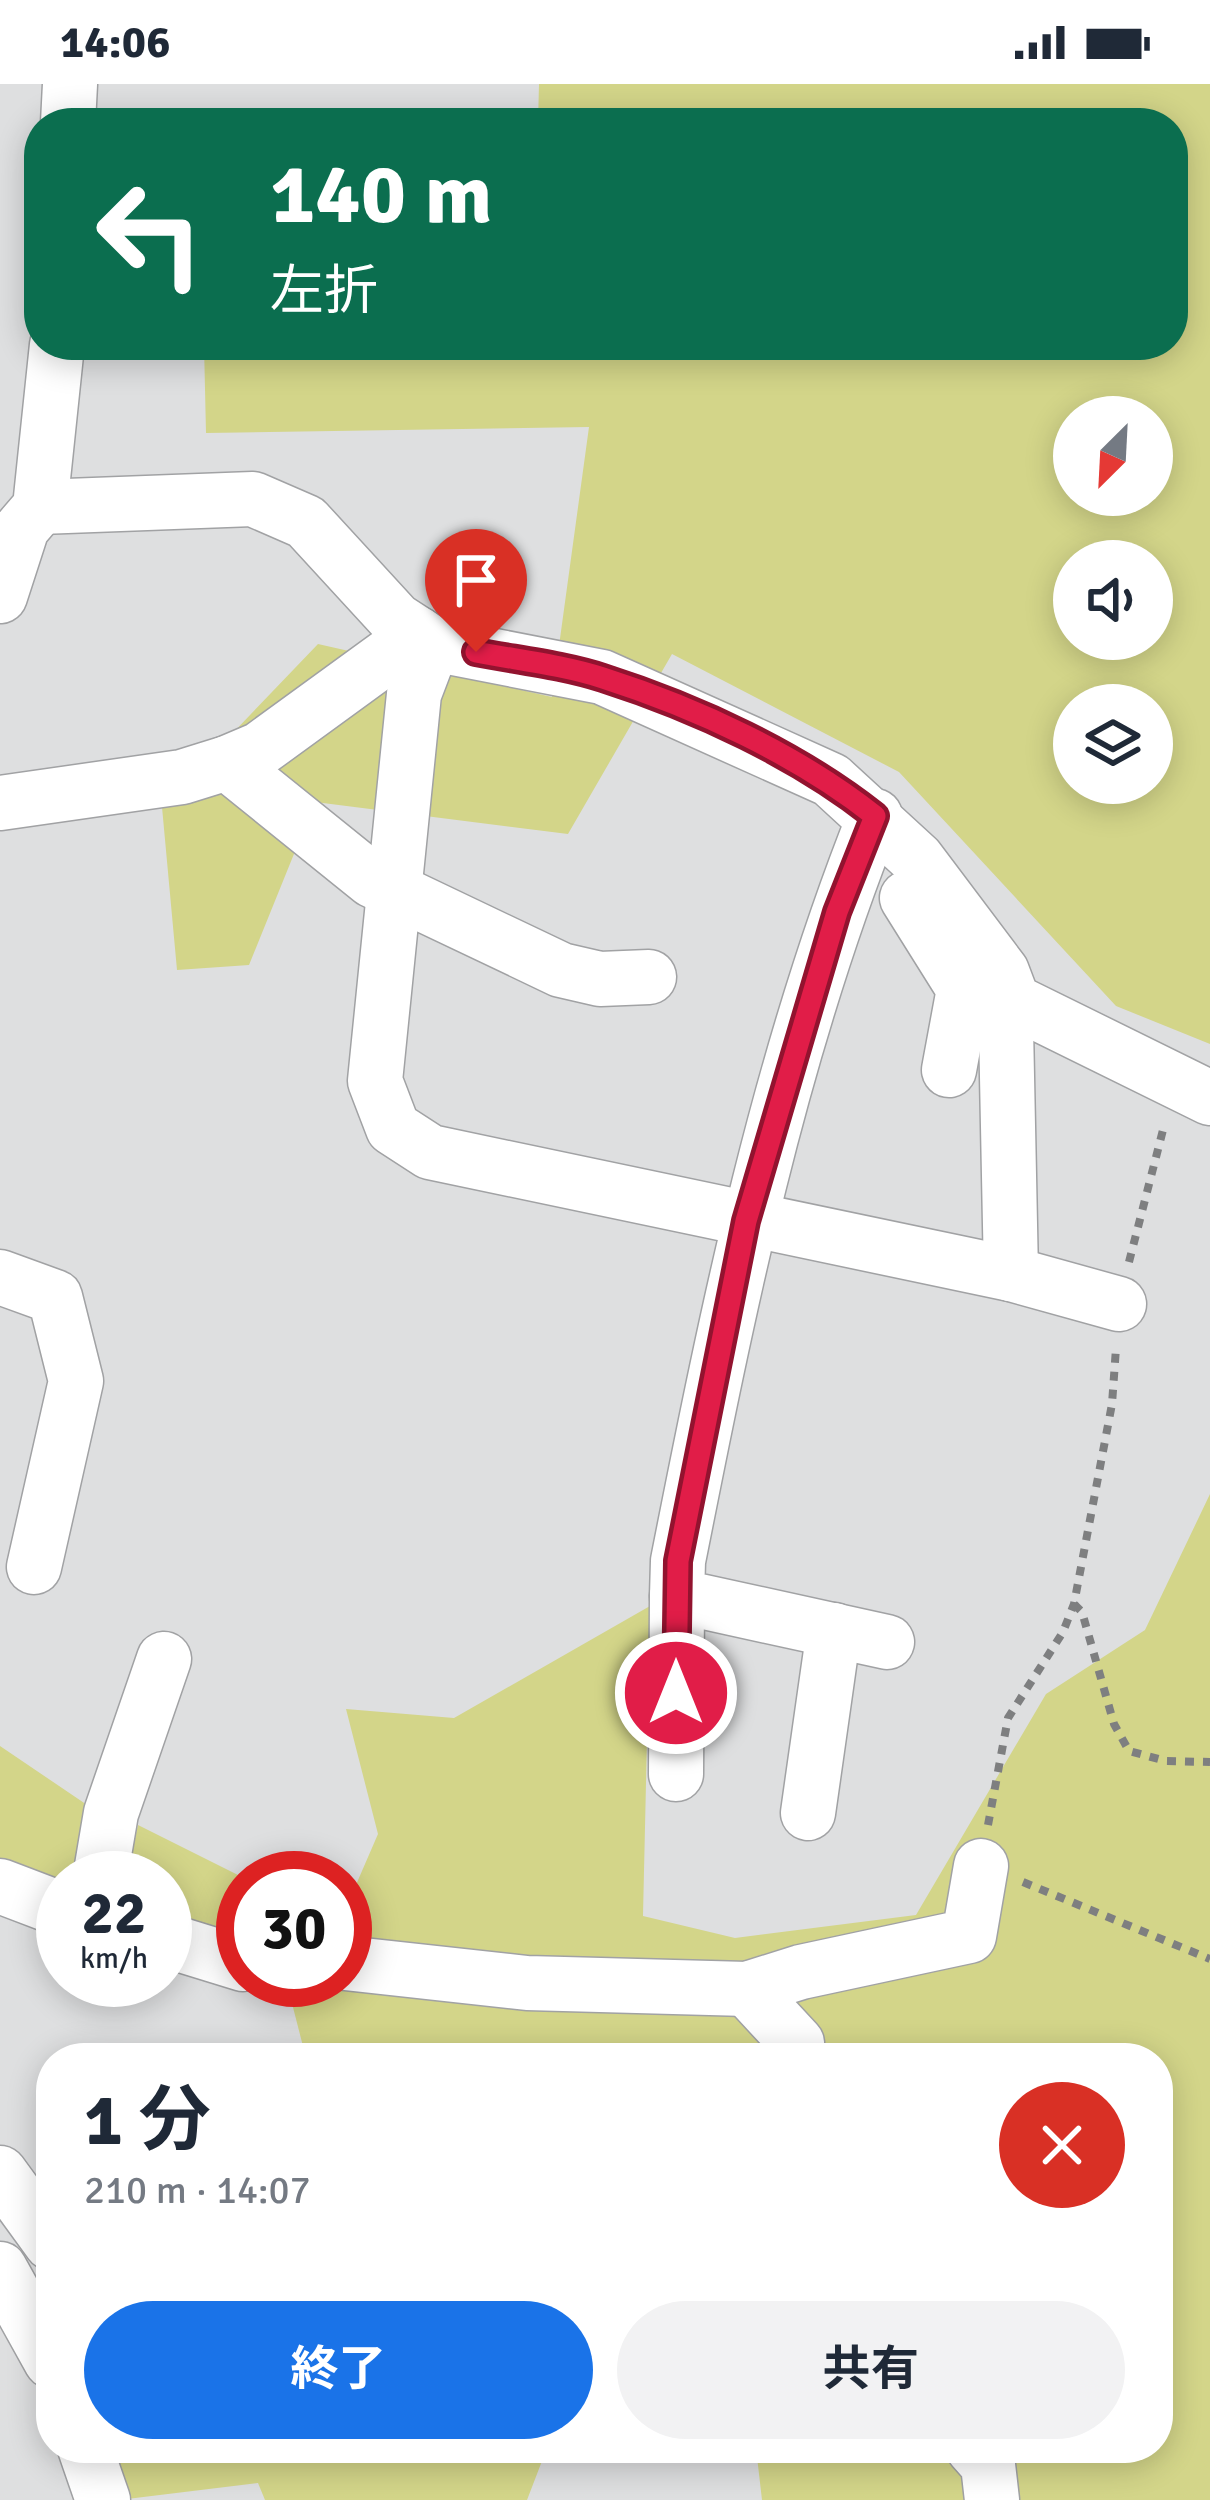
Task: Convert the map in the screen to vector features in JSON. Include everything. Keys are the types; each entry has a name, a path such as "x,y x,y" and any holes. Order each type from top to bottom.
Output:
{"street":[{"path":"0,596 22,527 40,507 55,360"},
{"path":"40,507 253,499 306,522 396,620 426,639 602,677 830,780 886,826 1002,972 1010,1014 1012,1274"},
{"path":"0,803 182,777 227,763 260,748 426,639"},
{"path":"426,639 414,694 375,1081 393,1128 430,1152 1012,1274 1119,1304"},
{"path":"227,763 340,857 394,890 561,970 600,980 649,977"},
{"path":"886,826 890,871 964,989 949,1070"},
{"path":"676,1774 678,1561 746,1221 837,912 886,826"},
{"path":"1010,1014 1072,1067"},
{"path":"1010,1014 1192,1091"},
{"path":"0,1277 56,1297 76,1381 34,1567"},
{"path":"677,1596 887,1642"},
{"path":"808,1813 834,1630"},
{"path":"105,1851 111,1813 164,1659"},
{"path":"372,1967 546,1984 747,1989 801,1972 969,1936 981,1866"},
{"path":"0,1886 36,1900"},
{"path":"747,1989 797,2043"},
{"path":"0,2173 36,2222"},
{"path":"0,2270 36,2334"},
{"path":"90,2463 103,2500"},
{"path":"986,2463 992,2500"}],"path":[{"path":"1192,1091 1119,1304 1112,1404 1073,1604 1063,1632 1009,1718 981,1866 1210,1958"},
{"path":"1073,1604 1082,1612 1114,1724 1129,1750 1166,1761 1210,1762"}],"green space":[{"path":"539,84 1210,84 1210,1044 1116,1006 899,772 672,654 568,834 315,802 249,965 177,970 162,807 318,644 552,697 589,427 206,433 204,360 1188,360 1188,108 538,108"},
{"path":"1210,1494 1210,2500 762,2500 758,2463 1173,2463 1173,2043 302,2043 293,2007 372,2007 371,1851 378,1834 346,1709 454,1718 650,1606 643,1916 735,1938 916,1915 1046,1694 1145,1630"},
{"path":"0,1746 96,1811 85,1851 36,1851 36,1884 0,1871"},
{"path":"138,1825 190,1851 132,1851"},
{"path":"192,1852 216,1864 216,1934 192,1929"},
{"path":"111,2463 541,2463 527,2500 265,2500 258,2483 127,2499"}],"route":[{"path":"476,652 602,677 705,719 830,780 875,816 837,912 746,1221 678,1561 676,1693"}]}
